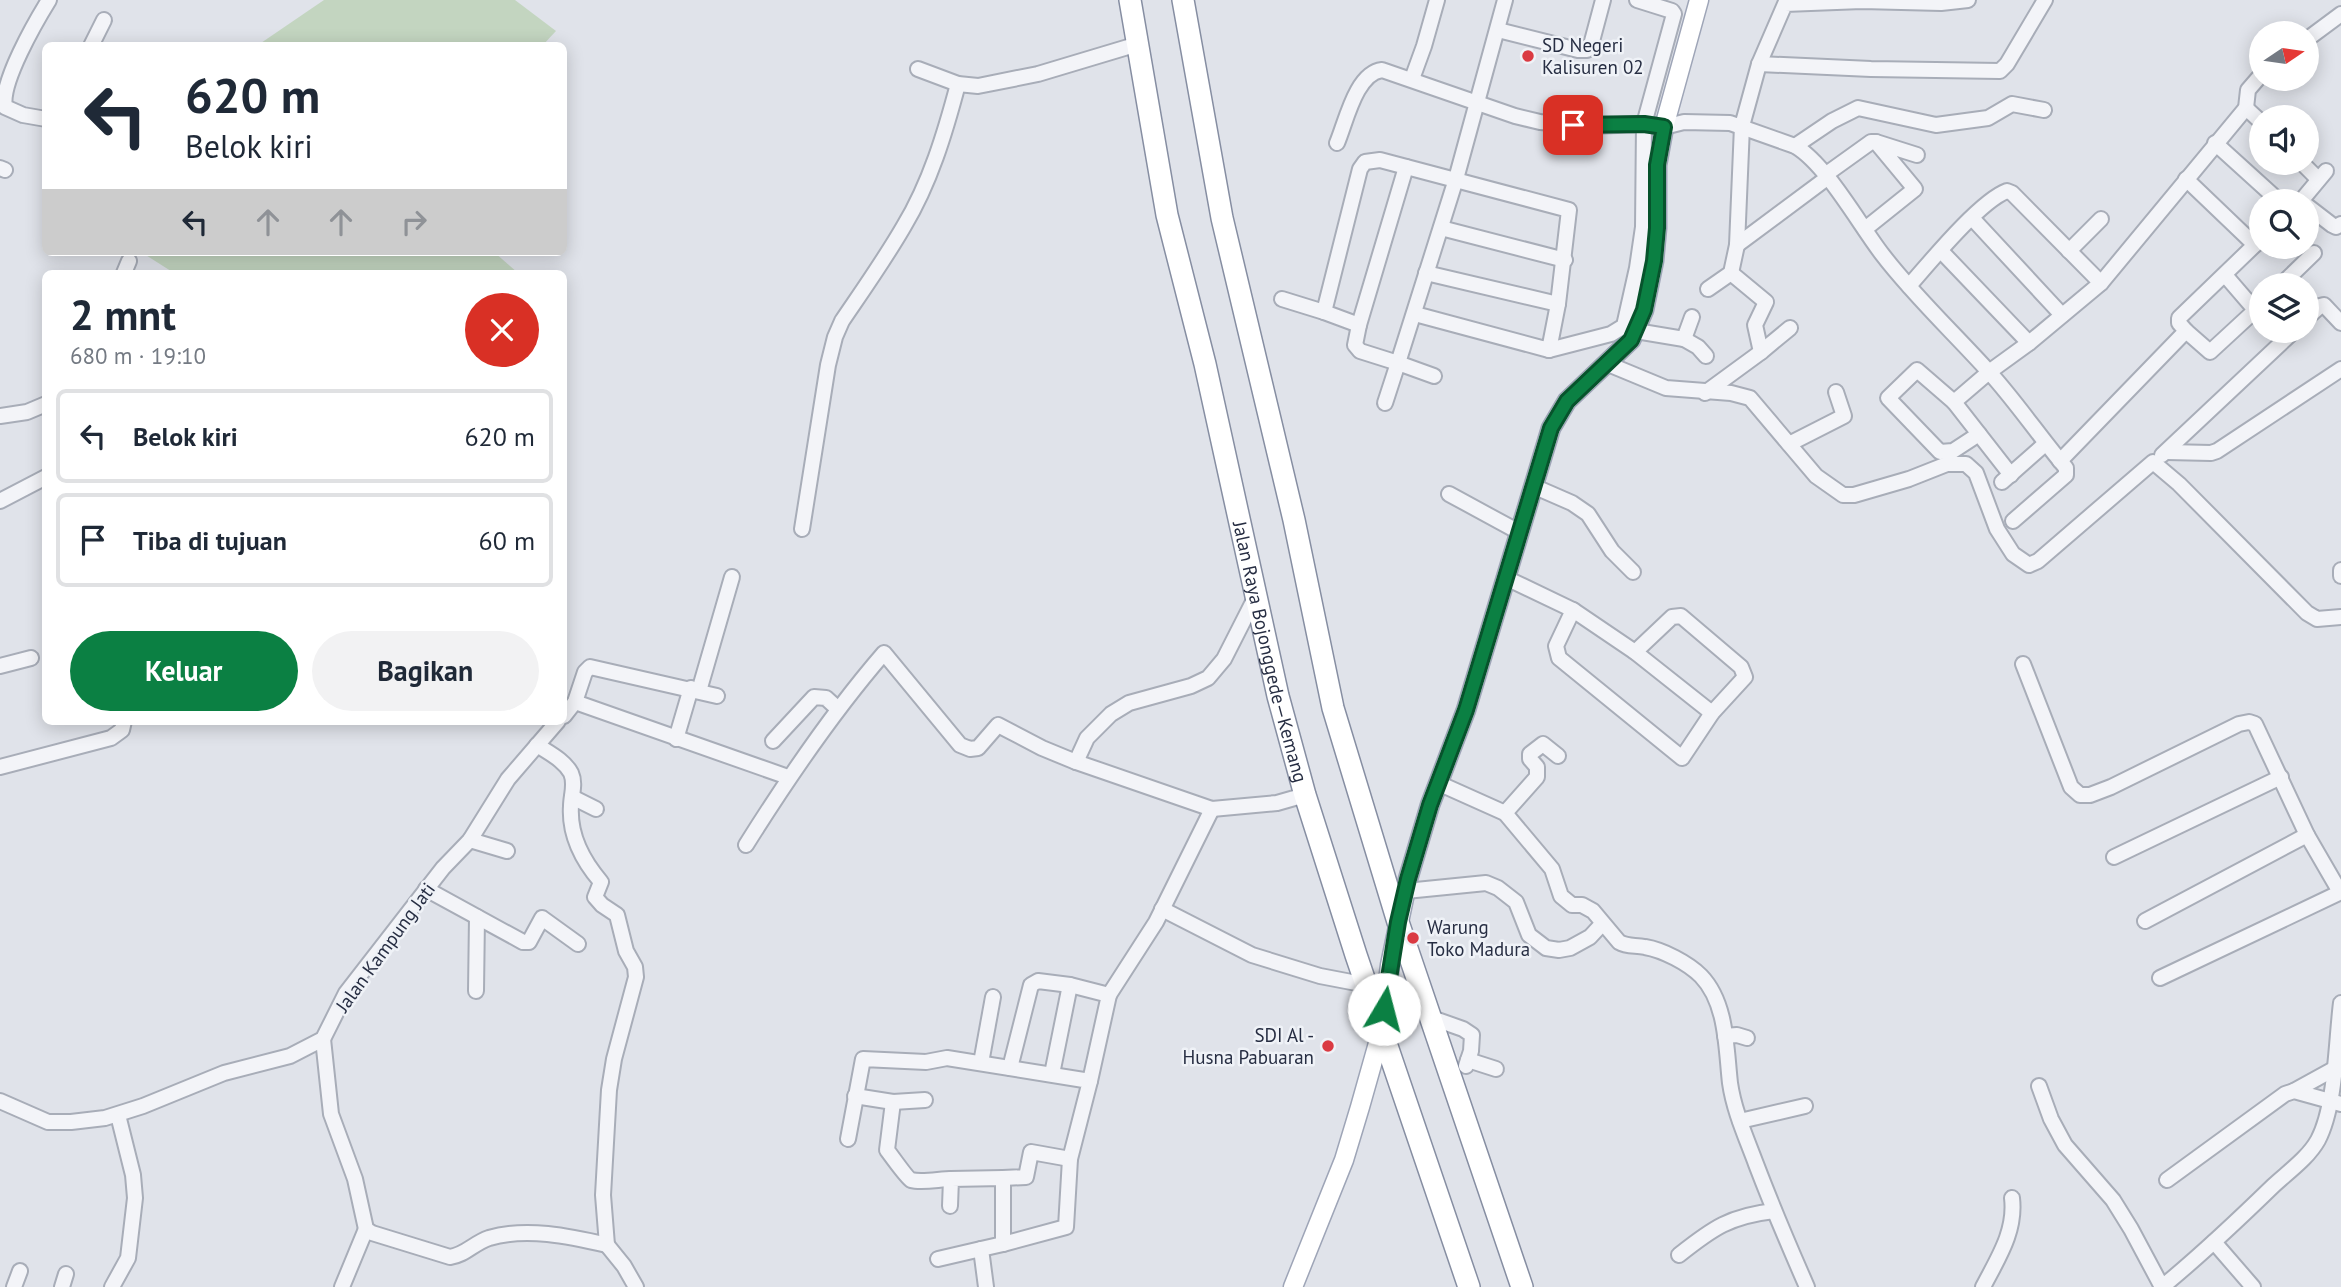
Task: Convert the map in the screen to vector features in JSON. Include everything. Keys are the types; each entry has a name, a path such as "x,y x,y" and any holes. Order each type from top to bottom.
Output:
{"highway":[{"name":"Jalan Raya Bojonggede—Kemang","path":"1130,0 1167,215 1205,364 1278,696 1305,795 1469,1287"},
{"path":"1184,0 1222,218 1294,520 1333,708 1429,1017 1522,1287"}],"main road":[{"path":"1293,1287 1344,1160 1382,1029 1398,922 1406,891 1438,783 1466,710 1551,428 1562,407 1581,386 1631,340 1644,310 1654,261 1657,228 1657,165 1664,127 1699,0"}],"street":[{"path":"42,118 23,115 2,103 1,93 4,63 50,0"},
{"path":"1412,79 1437,0"},
{"path":"1385,403 1456,179 1505,0"},
{"path":"1497,30 1587,50 1591,45 1603,0"},
{"path":"1415,314 1549,350 1611,334 1624,326 1643,227 1644,124 1674,15 1672,11 1637,0"},
{"path":"1708,289 1731,273 1737,245 1742,126 1759,64 1785,4 1862,0 1941,3 1968,0"},
{"path":"1759,64 2000,71 2007,64 2045,0"},
{"path":"2319,30 2341,14"},
{"path":"93,42 104,20"},
{"path":"918,69 958,84 978,86 1016,80 1138,44"},
{"path":"1337,143 1361,82 1367,76 1382,71 1515,116 1554,124 1644,124 1664,127 1684,122 1706,122 1742,126 1795,146 1826,176 1909,286 1989,372 2066,468 2067,474 2013,521"},
{"path":"802,529 835,337 842,321 905,225 924,186 951,112 958,84"},
{"path":"1954,402 2101,282 2246,108 2249,89"},
{"path":"1795,146 1832,121 1858,108 1936,125 1988,118 2012,104 2044,110"},
{"path":"2246,108 2249,111"},
{"path":"1737,245 1871,142 1917,155"},
{"path":"1864,229 1915,189 1876,142"},
{"path":"2215,143 2266,189"},
{"path":"1324,312 1360,169 1365,162 1376,160 1566,208 1569,212 1564,260 1549,350"},
{"path":"1406,167 1355,345 1357,350 1434,376"},
{"path":"2311,189 2322,175 2319,173"},
{"path":"2186,179 2249,234"},
{"path":"1909,286 1972,218 2000,194 2008,191 2101,282"},
{"path":"2319,215 2336,227 2341,224"},
{"path":"1972,218 2062,315"},
{"path":"2069,251 2101,219"},
{"path":"1441,228 1564,260"},
{"path":"1941,251 2029,343"},
{"path":"2249,251 2179,318 2179,323 2210,352 2249,316"},
{"path":"2293,273 2308,259"},
{"path":"1426,272 1558,304"},
{"path":"1731,273 1766,302 1755,325 1761,352"},
{"path":"2225,275 2249,299"},
{"path":"1282,299 1359,325"},
{"path":"2319,307 2324,305 2341,323"},
{"path":"1684,339 1692,317"},
{"path":"1706,393 1790,328"},
{"path":"1636,331 1684,339 1698,347 1706,356"},
{"path":"2060,461 2186,331"},
{"path":"1608,364 1666,388 1731,393 1750,398 1816,476 1834,491 1846,495 1909,480 1947,464 1966,464 1976,473 1997,529 2013,554 2029,565 2038,561 2167,452 2281,343"},
{"path":"2167,452 2217,451 2341,369"},
{"path":"1979,433 1953,451 1940,452 1888,398 1919,370 1954,402 1979,433 2007,479 2045,444"},
{"path":"1789,444 1844,416 1836,392"},
{"path":"0,416 42,408"},
{"path":"2152,462 2179,484 2307,613 2317,619 2341,617"},
{"path":"0,501 42,479"},
{"path":"1533,486 1572,503 1588,514 1612,551 1633,572"},
{"path":"1449,494 1519,532"},
{"path":"2341,570 2341,576"},
{"path":"676,739 732,577"},
{"path":"1506,578 1573,610 1635,652 1712,713"},
{"path":"1076,762 1087,738 1111,713 1129,704 1191,686 1208,678 1220,665 1256,596"},
{"path":"1573,610 1556,646 1559,658 1681,758 1685,757 1712,713 1745,677 1745,672 1684,617 1672,617 1635,652"},
{"path":"746,845 788,777 884,653 960,745 970,749 977,749 999,725 1042,748 1076,762 1212,809 1261,805 1305,795"},
{"path":"0,666 31,658"},
{"path":"2023,664 2071,787 2080,795 2090,795 2111,787 2245,722 2255,724 2307,835 2340,892 2160,978"},
{"path":"567,711 575,702 585,672 590,667 717,696"},
{"path":"773,741 814,697 826,698 838,709"},
{"path":"575,702 788,777"},
{"path":"0,767 111,738 122,730 123,725"},
{"name":"Jalan Kampung Jati","path":"323,1039 346,993 426,889 470,840 500,790 554,725"},
{"path":"1505,814 1537,777 1538,771 1530,759 1530,754 1543,744 1558,756"},
{"path":"537,745 567,768 574,782 571,820 577,843 587,866 601,882 595,897 617,915 625,951 636,971 609,1090 603,1195 607,1245 636,1287"},
{"path":"2114,857 2281,777"},
{"path":"1438,783 1505,814 1552,869 1562,896 1572,905 1582,905 1593,911 1624,946 1656,950 1694,970 1702,978 1713,995 1725,1036 1733,1098 1740,1121 1774,1211 1807,1287"},
{"path":"572,797 596,809"},
{"path":"938,1259 1066,1227 1070,1159 1109,995 1162,909 1212,809"},
{"path":"2145,920 2307,835"},
{"path":"470,840 508,852"},
{"path":"1406,891 1491,884 1516,902 1528,933 1546,948 1570,948 1590,937 1602,924"},
{"path":"426,889 523,942 529,942 542,918 578,944"},
{"path":"1162,909 1252,955 1320,976 1367,985"},
{"path":"476,991 477,917"},
{"path":"1010,1068 1031,985 1038,981 1070,985 1109,995"},
{"path":"1052,1074 1070,985"},
{"path":"981,1063 993,998"},
{"path":"2039,1086 2065,1145 2113,1200 2162,1287 2212,1245 2311,1150 2335,1102 2334,1069 2341,1003"},
{"path":"1429,1017 1472,1035 1467,1063 1496,1069"},
{"path":"1725,1036 1747,1038"},
{"path":"0,1101 48,1122 88,1121 118,1115 224,1073 290,1056 323,1039 331,1114 355,1179 366,1229 342,1287"},
{"path":"848,1139 863,1059 926,1062 947,1058 1090,1081"},
{"path":"2167,1180 2285,1094 2334,1069"},
{"path":"2294,1091 2335,1102"},
{"path":"855,1096 893,1102 925,1100"},
{"path":"893,1102 887,1150 912,1180 1027,1177 1031,1152 1070,1159"},
{"path":"1740,1121 1805,1106"},
{"path":"112,1287 128,1258 135,1198 133,1175 118,1115"},
{"path":"1003,1178 1003,1244"},
{"path":"950,1206 951,1179"},
{"path":"1983,1287 2011,1231 2014,1213 2012,1198"},
{"path":"1679,1255 1707,1232 1733,1219 1774,1211"},
{"path":"366,1229 383,1238 450,1257 462,1254 485,1239 497,1236 553,1234 607,1245"},
{"path":"2212,1245 2253,1287"},
{"path":"981,1249 986,1287"},
{"path":"14,1287 20,1270"}],"green space":[{"path":"324,0 515,0 556,31 546,42 262,42"},
{"path":"147,256 499,256 515,270 169,270"}],"place":[{"name":"SD Negeri Kalisuren 02","path":"1528,56"},
{"name":"Warung Toko Madura","path":"1413,938"},
{"name":"SDI Al - Husna Pabuaran","path":"1328,1046"}],"route":[{"path":"1384,1009 1408,879 1430,805 1466,710 1551,428 1567,401 1631,340 1648,293 1657,228 1657,165 1664,127 1644,124 1573,125"}]}
